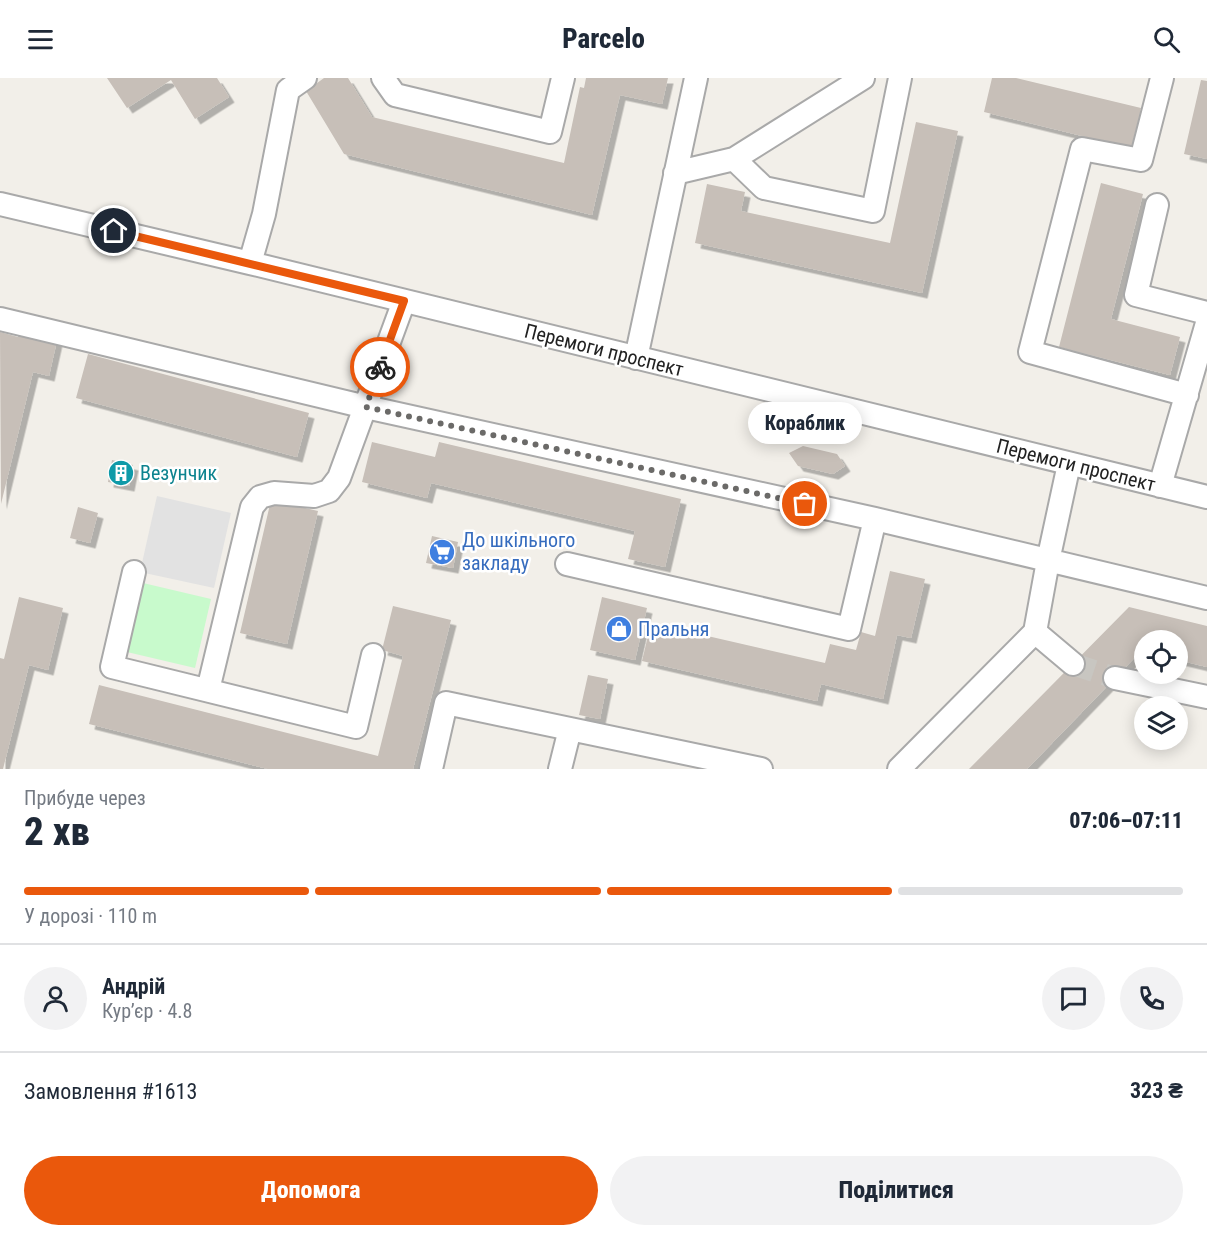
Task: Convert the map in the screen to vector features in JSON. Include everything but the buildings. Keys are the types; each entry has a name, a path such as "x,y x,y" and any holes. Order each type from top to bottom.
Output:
{"street":[{"path":"250,263 264,214 288,90 305,78"},
{"path":"383,78 395,95 550,132 563,78"},
{"path":"636,358 696,78"},
{"path":"675,173 734,159 863,78"},
{"path":"734,159 764,188 873,211 900,78"},
{"path":"1162,78 1141,160 1082,149 1030,352 1187,394"},
{"name":"Перемоги проспект","path":"0,204 1207,497"},
{"path":"1157,205 1136,295 1207,313"},
{"path":"208,690 252,507 260,496 274,493 314,496 329,491 339,477 404,301"},
{"path":"0,319 366,407 875,519 1207,598"},
{"path":"1160,486 1207,323"},
{"path":"899,769 1035,632 1069,464"},
{"path":"567,564 849,629 875,519"},
{"path":"134,572 112,667 356,727 373,655"},
{"path":"1035,632 1072,664"},
{"path":"1114,678 1207,698"},
{"path":"430,769 446,703 761,769"},
{"path":"560,769 570,729"}],"green space":[{"path":"143,583 211,599 195,668 127,652"}],"shaded area":[{"path":"157,496 231,513 214,588 140,572"}],"tunnel":[{"path":"1073,664 1115,678"}],"way so far":[{"path":"380,367 366,407 805,504"}],"place":[{"name":"Везунчик","path":"121,473"},
{"name":"Кораблик","path":"805,504"},
{"name":"До шкільного закладу","path":"442,552"},
{"name":"Пральня","path":"619,629"}],"route":[{"path":"114,231 404,301 380,367"}]}
